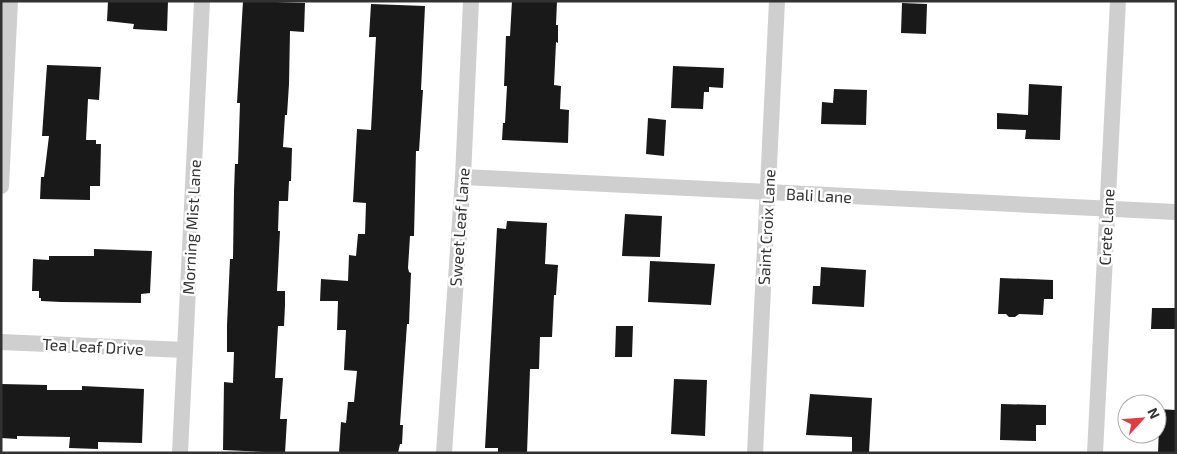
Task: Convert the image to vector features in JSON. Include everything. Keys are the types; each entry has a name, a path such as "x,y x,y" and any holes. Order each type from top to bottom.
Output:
{"street":[{"path":"1,186 10,1"},
{"name":"Morning Mist Lane","path":"180,453 202,1"},
{"name":"Sweet Leaf Lane","path":"444,453 463,177 471,1"},
{"name":"Saint Croix Lane","path":"755,453 778,1"},
{"name":"Crete Lane","path":"1095,453 1118,1"},
{"name":"Bali Lane","path":"463,177 1176,212"},
{"name":"Tea Leaf Drive","path":"1,342 185,350"}],"building":[{"path":"108,1 168,1 167,31 133,29 134,24 107,21"},
{"path":"243,1 305,3 304,32 290,31 289,84 283,147 292,148 291,181 289,181 288,201 279,201 278,231 280,231 277,291 285,291 285,305 284,326 278,326 275,378 283,378 280,419 287,419 285,453 223,450 224,382 233,383 234,352 227,352 227,325 230,259 233,259 235,164 238,164 240,103 237,103"},
{"path":"512,1 557,1 556,25 558,25 558,43 556,42 554,85 561,86 560,109 569,110 568,143 502,140 507,86 504,86 506,36 510,36"},
{"path":"902,3 927,4 926,34 901,33"},
{"path":"371,4 425,6 421,90 423,90 419,151 416,151 414,236 410,236 408,268 411,273 409,324 407,324 400,425 403,425 402,444 400,444 398,453 339,453 341,422 346,423 348,402 354,402 357,371 344,370 346,330 337,330 338,301 320,301 321,279 348,281 349,255 356,256 358,234 365,234 366,203 353,202 357,129 371,130 376,37 369,37"},
{"path":"47,65 101,67 99,100 88,99 86,140 96,140 96,144 101,144 100,186 90,186 90,200 40,199 41,177 44,177 49,136 42,136"},
{"path":"673,66 724,68 723,88 709,87 709,92 704,92 703,109 671,108"},
{"path":"1029,84 1062,86 1060,140 1025,139 1026,130 997,129 997,113 1028,115"},
{"path":"834,89 867,90 866,125 821,124 822,102 833,103"},
{"path":"648,118 666,120 664,156 646,154"},
{"path":"625,214 662,216 660,257 622,256"},
{"path":"507,221 547,223 545,264 558,265 552,337 540,337 539,369 530,369 527,453 498,453 498,448 485,448 497,228 506,229"},
{"path":"94,249 152,251 150,293 141,294 141,303 41,301 39,291 32,291 33,259 49,260 49,256 94,256"},
{"path":"650,261 715,264 711,305 648,302"},
{"path":"821,267 866,270 864,307 812,304 813,286 820,286"},
{"path":"1000,278 1053,280 1053,299 1044,299 1043,315 1019,314 1015,317 1009,317 1006,314 998,314"},
{"path":"1152,308 1176,308 1176,329 1151,329"},
{"path":"616,326 633,326 632,357 615,357"},
{"path":"674,379 707,380 705,436 671,434"},
{"path":"1,384 47,385 47,390 82,390 82,386 144,389 142,443 98,442 98,449 69,448 70,437 17,436 17,439 1,438"},
{"path":"810,394 872,398 869,453 852,453 852,437 806,435"},
{"path":"1001,404 1046,405 1046,425 1036,425 1036,441 1000,440"},
{"path":"1167,410 1176,410 1176,453 1158,453 1158,444 1167,444"}]}
